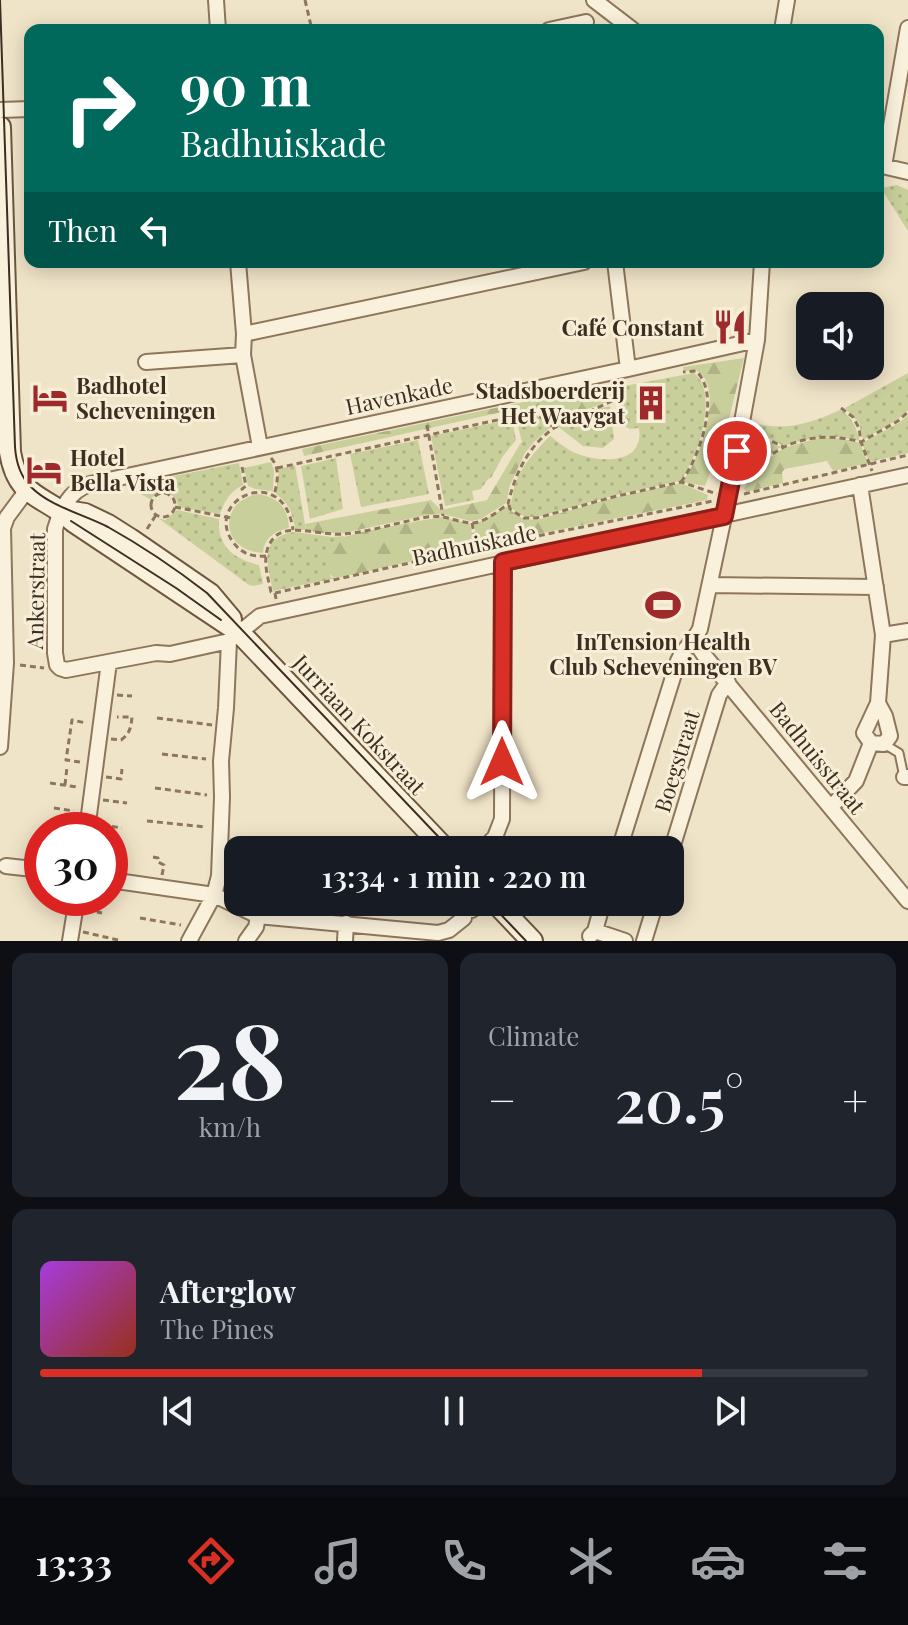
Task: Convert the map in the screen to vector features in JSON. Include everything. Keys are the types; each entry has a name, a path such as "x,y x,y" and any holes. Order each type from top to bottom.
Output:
{"main road":[{"path":"0,127 3,353 10,452 18,478 37,498 61,511 85,514 108,525 196,583 222,607 234,637"},
{"name":"Jurriaan Kokstraat","path":"234,637 432,836"},
{"path":"508,916 532,941"}],"street":[{"path":"216,0 218,24"},
{"path":"586,24 587,11 593,0 625,24"},
{"path":"783,24 787,0"},
{"path":"884,151 908,28"},
{"path":"0,110 24,109"},
{"path":"884,167 908,172"},
{"path":"238,268 243,355 260,447"},
{"path":"244,334 556,268"},
{"path":"616,268 628,369"},
{"path":"623,836 680,655 700,629 711,585 757,340 762,268"},
{"name":"Havenkade","path":"61,511 71,495 90,484 757,340"},
{"path":"146,362 243,355"},
{"name":"Badhuiskade","path":"234,637 260,616 279,611 908,475"},
{"path":"860,485 883,635 878,703 864,733 878,743"},
{"path":"0,747 6,663 3,528 7,517 27,490"},
{"name":"Ankerstraat","path":"61,511 55,529 55,653 60,668 66,670 156,653 170,654 234,637"},
{"path":"495,836 502,819 503,562"},
{"path":"711,585 876,587"},
{"path":"883,635 908,631"},
{"path":"189,941 214,895 219,876 223,727 234,637"},
{"name":"Badhuisstraat","path":"694,640 908,901"},
{"path":"91,799 109,662"},
{"name":"Boegstraat","path":"676,836 719,695 728,682"},
{"path":"831,807 856,781 878,743 890,736 878,703"},
{"path":"6,866 24,868"},
{"path":"128,882 214,895 224,900"},
{"path":"71,936 74,916"},
{"path":"246,941 256,927 258,916 438,933 449,930 465,916"},
{"path":"598,916 592,933 625,941"},
{"path":"644,941 652,916"},
{"path":"345,941 346,923"}],"lane":[{"path":"878,743 899,753 907,778"}],"path":[{"path":"305,0 311,24"},
{"path":"628,369 630,383 615,387 612,401 546,433 527,455 512,485 508,504 510,509 524,518 537,518 681,482 728,498"},
{"path":"681,482 697,452 707,419 707,394 703,378 696,371 684,372"},
{"path":"841,408 853,417 859,428 876,482"},
{"path":"277,468 534,412 554,428"},
{"path":"728,498 764,460 784,447 822,436 861,442 908,412"},
{"path":"742,427 784,447"},
{"path":"428,429 443,516"},
{"path":"260,447 277,468 274,496"},
{"path":"239,452 245,495"},
{"path":"275,593 477,548 728,498 908,455"},
{"path":"266,556 249,555 230,538 227,531 231,508 245,495 261,492 274,496 287,507 292,516 293,530"},
{"path":"158,494 170,495 175,507 169,516 162,518 152,511 151,503 158,494"},
{"path":"279,611 275,593 271,592 266,556 270,543 282,532 344,534 423,517 443,516 472,523 508,504"},
{"path":"175,507 229,517"},
{"path":"144,533 156,515"},
{"path":"472,523 480,567"},
{"path":"6,663 60,668"},
{"path":"91,799 66,760 72,720 101,726 121,740 129,733 132,717 101,726"},
{"path":"157,718 223,727"},
{"path":"162,754 221,761"},
{"path":"65,785 67,767"},
{"path":"91,799 121,779 122,769"},
{"path":"50,783 65,785 91,799"},
{"path":"155,788 222,797"},
{"path":"54,808 91,799 127,803"},
{"path":"147,821 222,829"},
{"path":"153,857 164,865 161,886"},
{"path":"140,918 196,927"},
{"path":"71,936 118,940"}],"green space":[{"path":"897,185 908,190 908,231 884,193 884,187"},
{"path":"744,358 728,423 705,486 682,482 700,447 710,403 704,378 696,370 684,371 683,367"},
{"path":"694,373 702,382 705,395 703,426 693,458 680,481 537,517 525,517 511,508 521,471 550,436 581,455 605,459 626,456 639,441 639,428 626,427 616,389"},
{"path":"908,373 908,410 863,440 859,423 845,408"},
{"path":"613,383 616,398 591,408 565,413 556,405 522,411 516,409 304,456 302,449"},
{"path":"610,406 614,439 603,448 583,446 538,411 556,407 565,417"},
{"path":"840,410 851,419 860,441 821,437 784,446 752,429 750,422 774,426 796,425"},
{"path":"534,413 551,427 525,453 520,444 516,418"},
{"path":"908,415 908,453 869,462 862,443"},
{"path":"512,419 516,440 491,478 481,489 472,491 474,500 445,506 431,436"},
{"path":"750,433 781,447 760,460 742,481"},
{"path":"822,437 860,443 868,463 833,471 827,461 785,469 782,472 783,483 746,492 744,488 768,459 784,448"},
{"path":"418,440 429,494 361,507 350,454"},
{"path":"520,444 525,453 510,485 506,503 481,519 471,521 442,514 344,533 306,530 305,524 431,500 441,510 487,500"},
{"path":"336,458 343,509 310,519 301,466"},
{"path":"271,462 274,470 273,491 248,486 244,468"},
{"path":"239,463 243,485 228,497 220,514 178,507 175,497 171,495 158,494 150,499 131,489 154,480"},
{"path":"295,465 306,530 295,529 290,509 276,494 279,469"},
{"path":"681,483 708,495 707,500 478,546 474,524 508,506 523,519 537,520"},
{"path":"259,494 281,505 289,528 271,536 263,553 238,544 229,525 230,515 236,506 245,498"},
{"path":"177,510 219,519 224,544 235,555 259,565 263,584 249,585 158,518 165,520"},
{"path":"442,517 470,524 475,547 337,578 328,572 330,554 343,538"},
{"path":"294,532 345,536 333,550 328,565 331,577 337,578 273,591 268,562 270,546 282,535"}],"tram line":[{"path":"0,0 15,447 21,473 27,483 48,500 121,534 207,593 438,836"},
{"path":"71,521 221,620"},
{"path":"502,916 526,941"}],"place":[{"name":"Café Constant","path":"730,327"},
{"name":"Badhotel Scheveningen","path":"50,398"},
{"name":"Stadsboerderij Het Waaygat","path":"651,403"},
{"name":"Hotel Bella Vista","path":"44,470"},
{"name":"InTension Health Club Scheveningen BV","path":"663,605"}],"route":[{"path":"502,762 503,562 724,516 737,451"}]}
